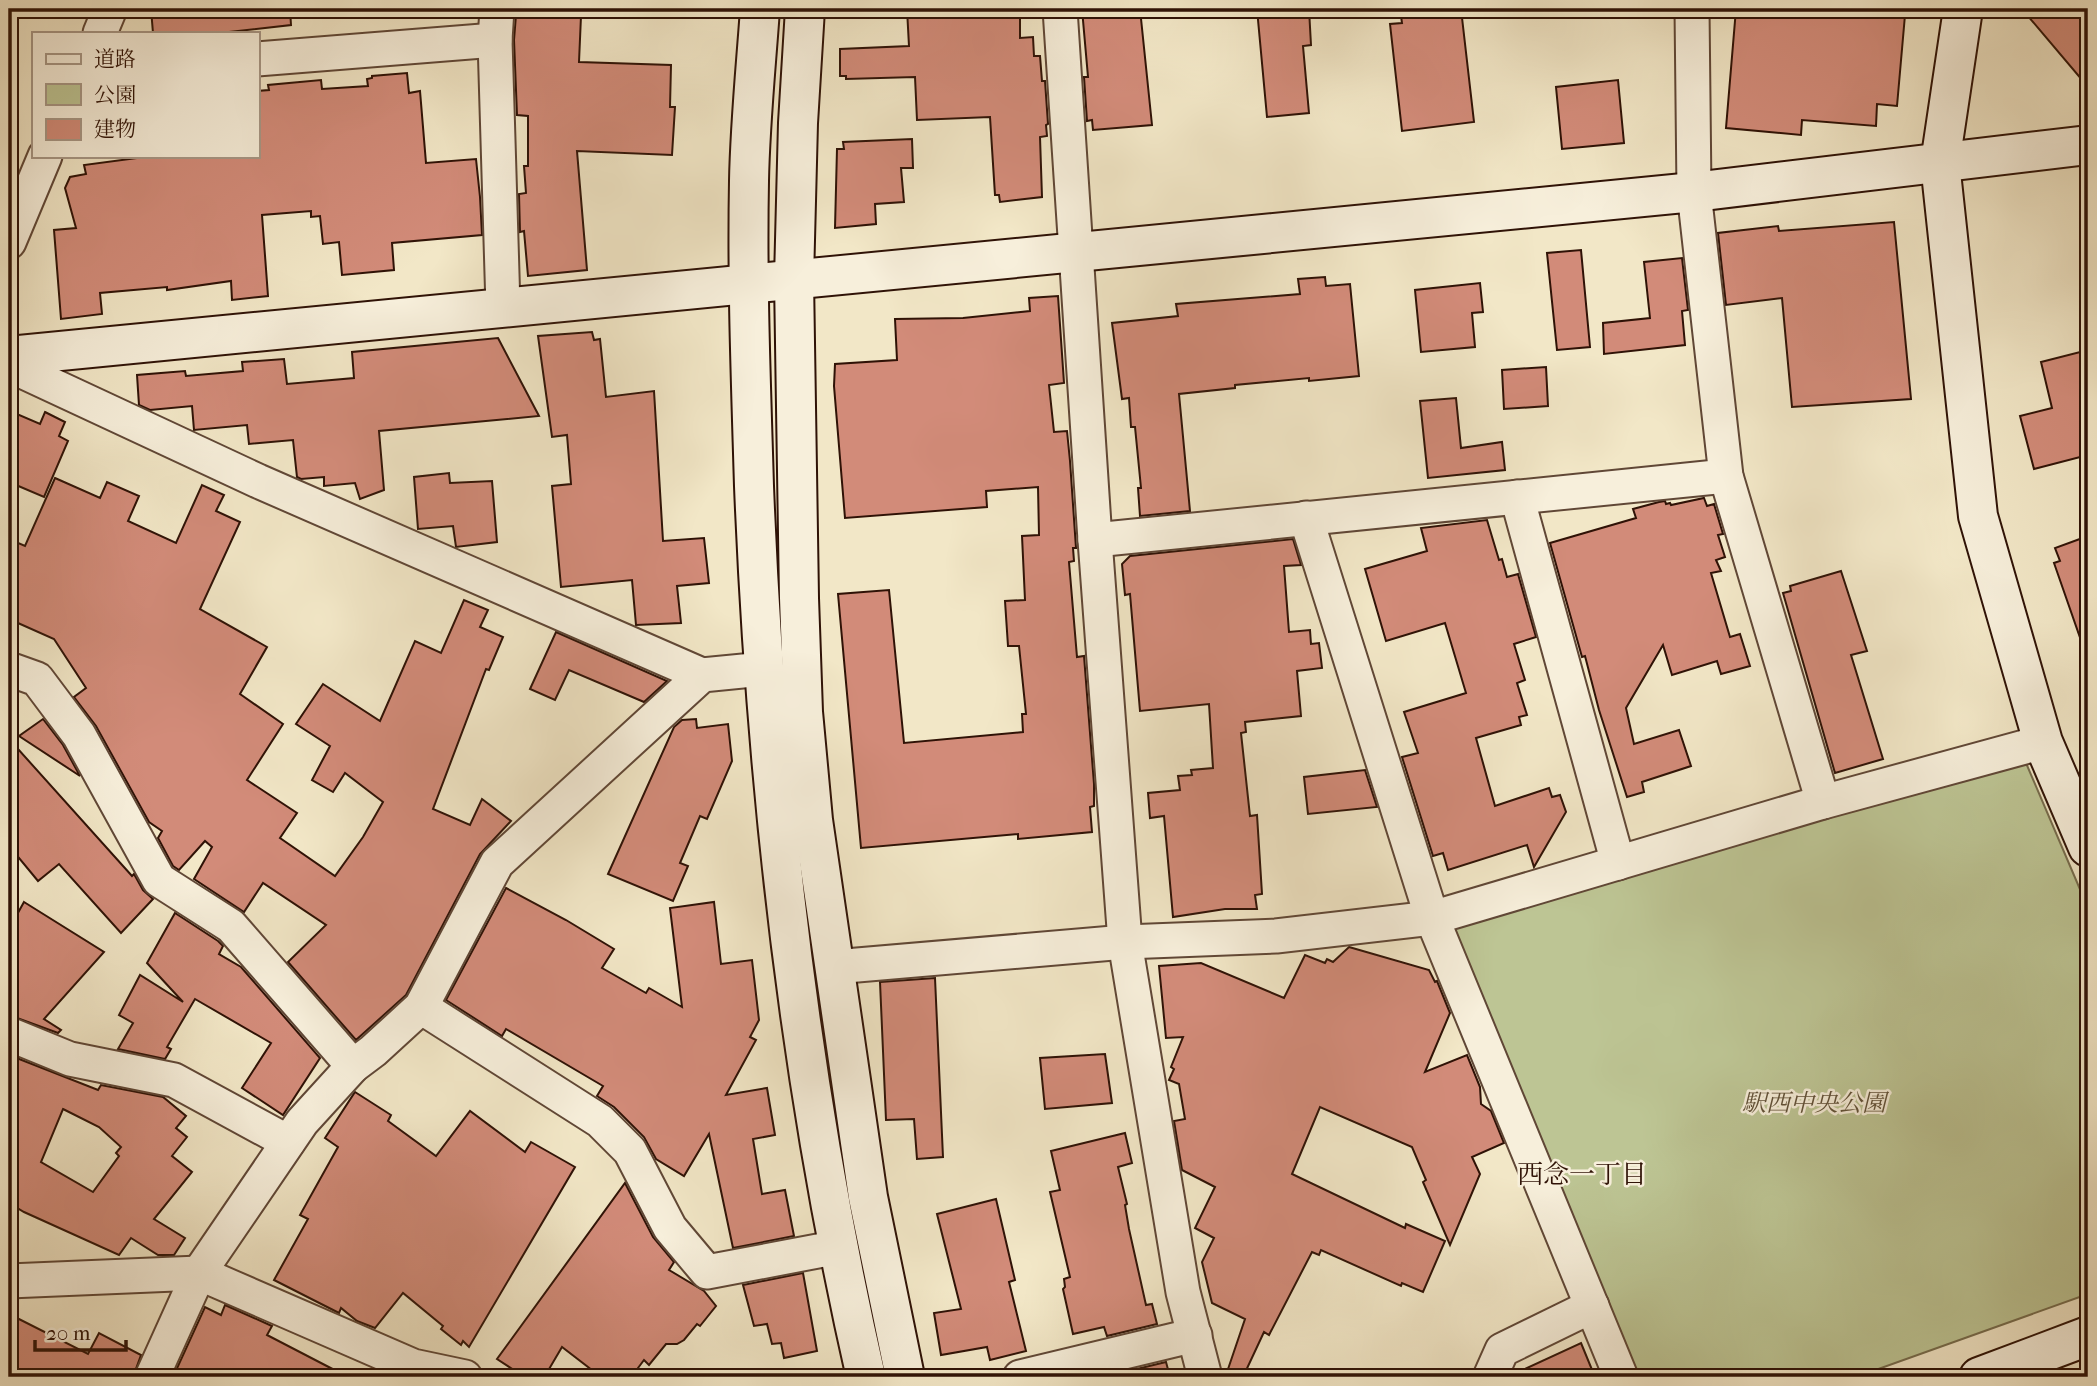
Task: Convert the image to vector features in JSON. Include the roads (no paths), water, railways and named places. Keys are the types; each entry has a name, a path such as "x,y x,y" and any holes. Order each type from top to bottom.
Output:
{"street":[{"path":"100,32 110,9"},
{"path":"760,9 749,179 749,283 751,393 764,669 789,942 809,1077 839,1247 866,1377"},
{"path":"805,9 798,123 794,279 803,712 814,820 868,1197 905,1377"},
{"path":"1060,9 1125,942 1184,1292 1205,1377"},
{"path":"1692,9 1694,192 1726,476 1823,803"},
{"path":"1963,9 1940,163 1978,516 2043,742 2088,848"},
{"path":"259,59 496,25 503,307"},
{"path":"9,356 1694,192 2088,145"},
{"path":"12,228 44,158"},
{"path":"9,365 258,481 702,674 764,669"},
{"path":"1095,540 1726,476"},
{"path":"1517,497 1618,863"},
{"path":"1307,518 1432,918 1621,1377"},
{"path":"9,669 37,679 79,735 159,880 231,926 353,1066"},
{"path":"152,1377 199,1273 302,1122 353,1066 421,1007 497,863 702,674"},
{"path":"834,967 1125,942 1276,936 1432,918 1823,803 2043,742"},
{"path":"776,823 814,820"},
{"path":"421,1007 600,1121 630,1151 670,1228 706,1272 839,1247"},
{"path":"9,1034 70,1059 174,1080 288,1142"},
{"path":"9,1281 199,1273 413,1366 465,1377"},
{"path":"1490,1377 1502,1350 1592,1306"},
{"path":"1020,1377 1195,1335"},
{"path":"1979,1377 2088,1335"}],"district":[{"name":"西念一丁目","path":"1582,1174"}],"park label":[{"name":"駅西中央公園","path":"1814,1103"}]}
